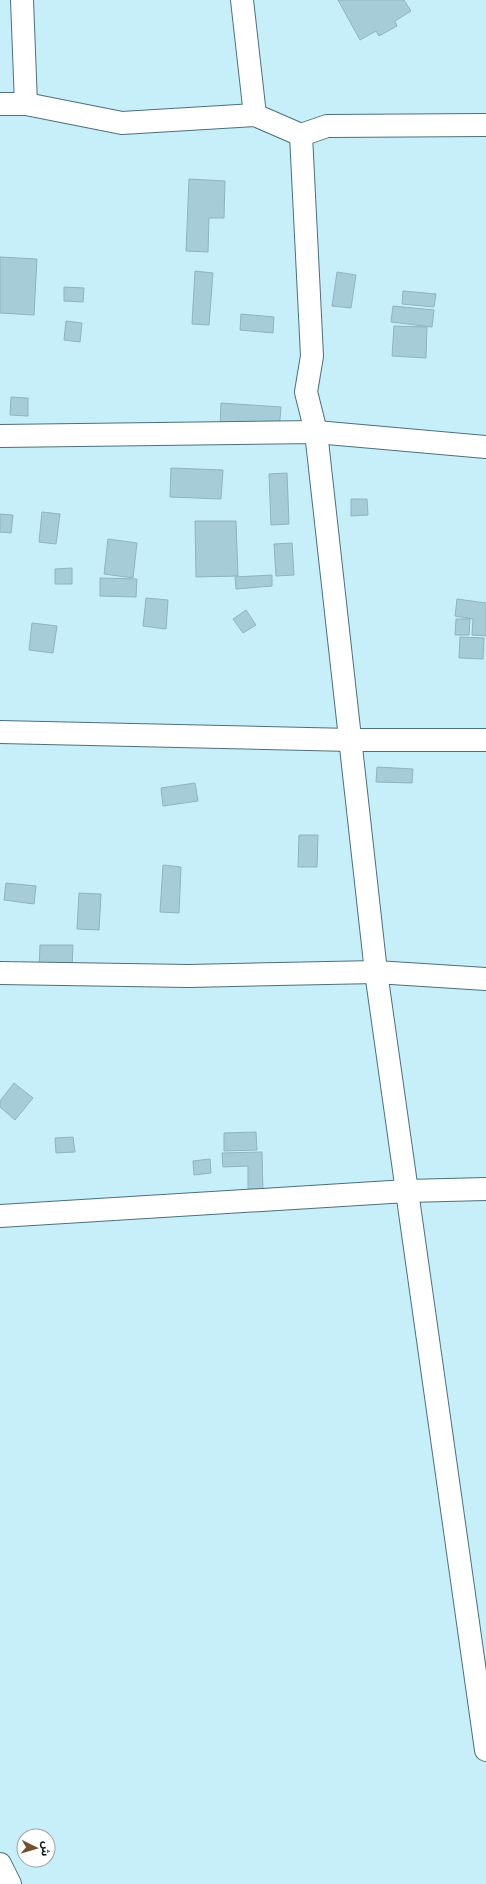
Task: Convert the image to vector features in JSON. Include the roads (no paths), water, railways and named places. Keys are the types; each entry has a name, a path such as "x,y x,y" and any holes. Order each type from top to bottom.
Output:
{"street":[{"path":"22,0 26,104"},
{"path":"242,0 255,115"},
{"path":"0,104 26,104 122,124 255,115 301,135 327,126 486,125"},
{"path":"301,135 312,356 306,392 316,432 376,972 486,1750"},
{"path":"0,436 316,432 486,447"},
{"path":"0,732 351,740 486,740"},
{"path":"0,973 189,976 376,972 486,979"},
{"path":"0,1216 407,1192 486,1189"},
{"path":"0,1864 10,1884"}]}
